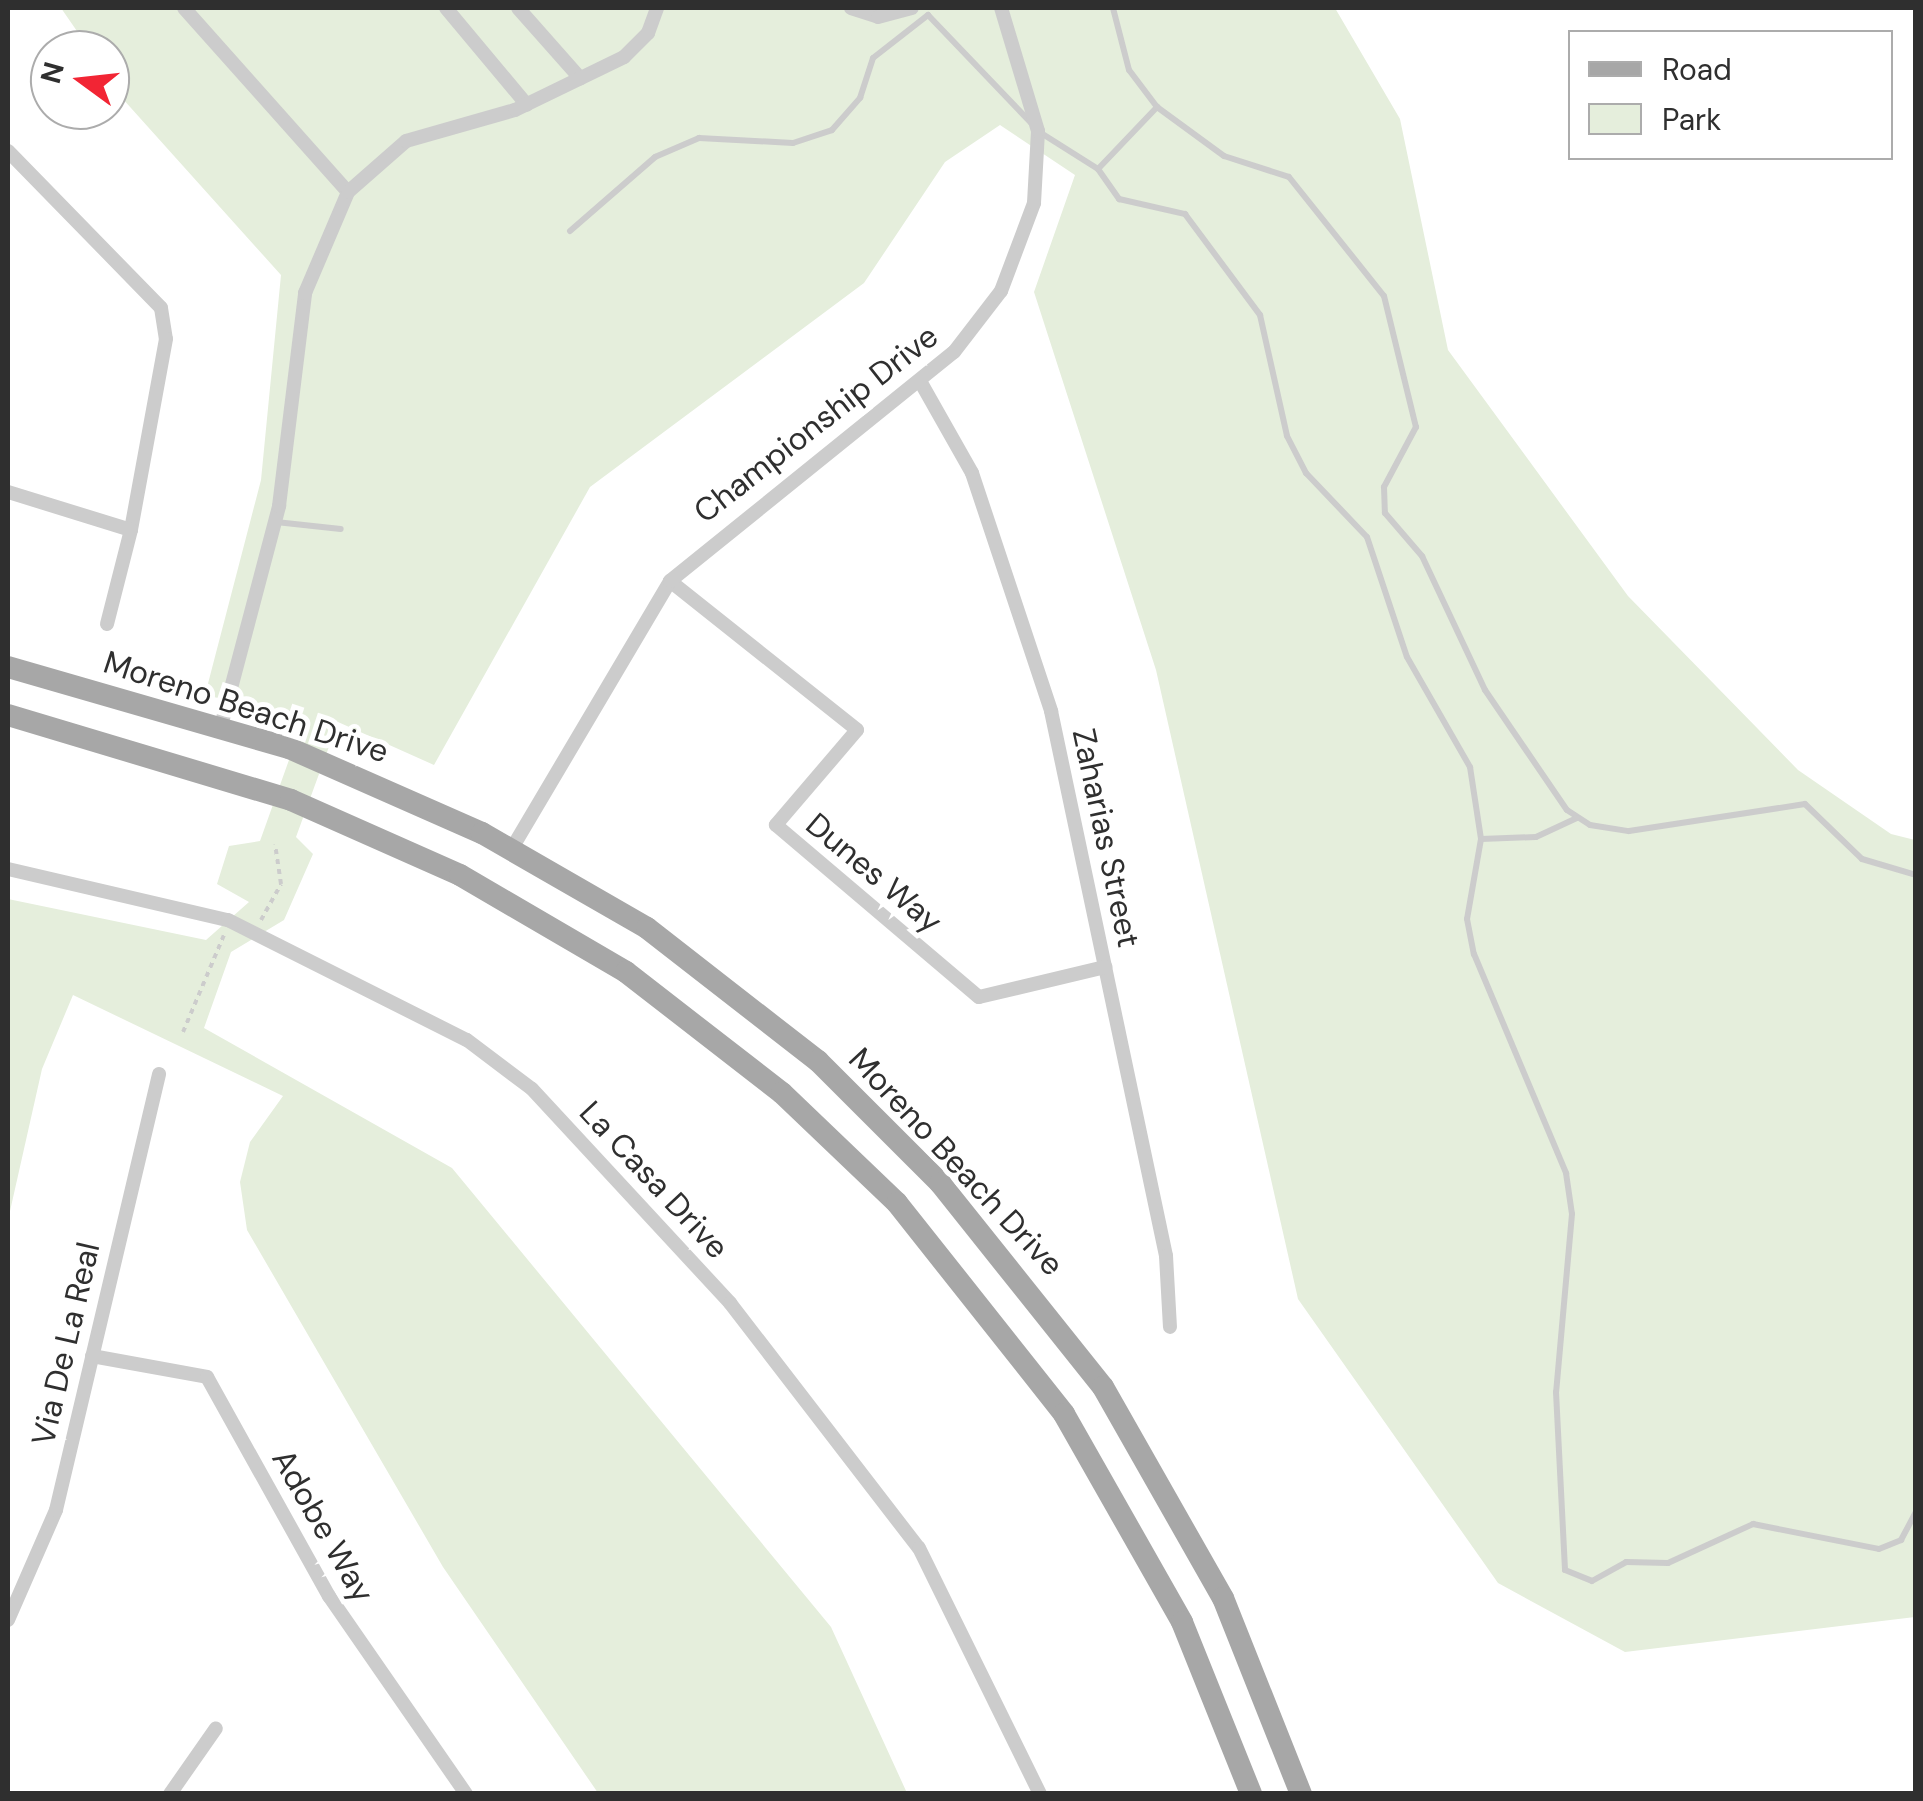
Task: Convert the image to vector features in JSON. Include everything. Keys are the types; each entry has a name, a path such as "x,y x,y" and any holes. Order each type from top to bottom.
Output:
{"main road":[{"name":"Moreno Beach Drive","path":"8,667 221,726 393,790 511,850 647,928 762,1014 882,1120 1036,1293 1169,1496 1256,1670 1301,1794"},
{"path":"8,715 292,800 486,888 720,1040 897,1203 974,1292 1126,1516 1182,1622 1251,1794"},
{"path":"486,888 511,850"}],"street":[{"path":"184,8 348,192"},
{"path":"446,8 526,104"},
{"path":"518,8 580,78"},
{"path":"221,726 274,522 305,293 348,192 406,141 526,104 641,42 656,8"},
{"path":"851,8 878,17 912,8"},
{"name":"Championship Drive","path":"511,850 670,582 724,530 920,381 977,328 1009,276 1034,202 1038,131 1001,8"},
{"path":"8,149 161,308 166,339 130,530 107,624"},
{"name":"Zaharias Street","path":"920,381 972,473 1037,664 1166,1256 1170,1327"},
{"path":"8,492 130,530"},
{"name":"Dunes Way","path":"670,582 857,730 776,825 978,997 1106,967"},
{"name":"La Casa Drive","path":"8,870 228,920 467,1040 532,1089 730,1304 919,1548 1040,1794"},
{"name":"Via De La Real","path":"8,1620 46,1543 159,1074"},
{"name":"Adobe Way","path":"92,1356 207,1377 330,1596 466,1794"},
{"path":"170,1794 216,1728"}],"lane":[{"path":"1113,8 1130,70 1157,107 1224,156 1289,178 1384,296 1416,427 1384,487 1385,513 1438,584 1485,690 1577,818"},
{"path":"570,231 655,157 699,138 793,142 832,130 860,98 873,58 928,16 949,27 1038,131 1098,169 1119,199 1185,214 1260,315 1288,436 1306,472 1368,537 1406,657 1470,767 1481,839 1470,885 1474,954 1566,1174 1572,1214 1556,1392 1565,1570 1592,1581 1626,1562 1668,1563 1753,1524 1879,1549 1901,1540 1916,1512"},
{"path":"1098,169 1157,107"},
{"path":"274,522 340,529"},
{"path":"1481,839 1536,837 1577,818 1640,830 1805,804 1862,859 1916,875"}],"green space":[{"path":"61,8 1335,8 1400,119 1448,350 1628,596 1798,770 1891,834 1915,840 1915,1617 1625,1652 1498,1583 1298,1299 1156,670 1034,292 1075,175 1000,125 945,162 864,283 590,487 434,765 338,722 296,837 313,854 284,920 231,952 204,1028 452,1168 831,1627 907,1793 598,1793 443,1567 247,1230 240,1182 250,1142 283,1096 73,995 42,1069 8,1220 8,899 206,940 249,902 217,884 229,846 260,841 304,718 205,695 261,480 281,275 130,107 130,30 76,30"}]}
